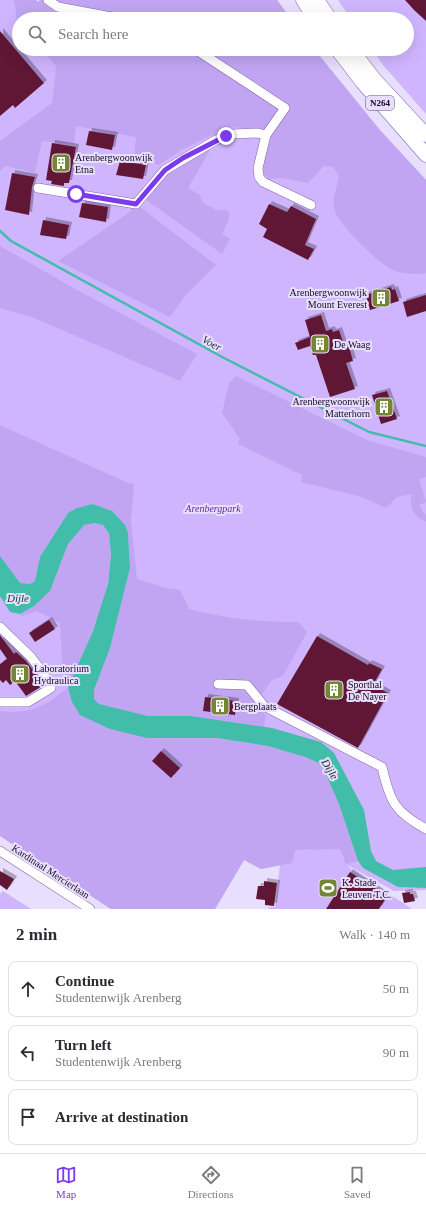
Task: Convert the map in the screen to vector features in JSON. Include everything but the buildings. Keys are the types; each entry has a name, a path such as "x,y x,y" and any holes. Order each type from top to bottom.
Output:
{"highway":[{"path":"302,0 310,12"},
{"path":"317,0 325,12"},
{"name":"N264","path":"342,56 363,84 426,155"},
{"name":"N264","path":"356,56 375,80 426,135"}],"street":[{"path":"48,0 58,7 85,12"},
{"path":"207,56 285,108 266,135 258,168 259,177 263,182 311,205"},
{"path":"38,188 136,204 165,170 216,140 233,134 258,133 266,135"},
{"path":"0,627 31,657 51,684 51,688 28,702 0,702"},
{"path":"218,684 247,685 264,706 382,767 386,787 394,804 406,818 426,829"},
{"name":"Kardinaal Mercierlaan","path":"0,851 90,909"}],"green space":[{"name":"Arenbergpark","path":"0,0 36,0 38,2 40,0 277,0 286,12 12,12 12,56 320,56 379,129 426,180 426,890 394,891 347,865 412,909 268,909 270,907 275,907 280,865 261,869 244,860 215,909 111,909 0,836"},
{"path":"338,0 426,0 426,114 377,56 414,56 414,12 346,12"},
{"path":"3,891 31,909 0,909 0,894"}],"shaded area":[{"path":"13,0 36,0 38,2 40,0 277,0 286,12 16,12"},
{"path":"47,56 320,56 379,129 426,180 426,273 409,274 393,270 360,244 351,234 335,211 334,198 339,176 333,167 324,166 308,183 281,178 269,179 264,174 263,163 272,134 264,129 228,127 181,150 159,165 134,157 136,137 76,126 74,144 42,141 35,173 6,166 0,171 0,141 52,103 56,66"},
{"path":"213,145 188,188 200,195 202,202 218,211 225,209 229,212 229,219 222,234 230,239 222,254 145,199 170,170"},
{"path":"136,204 216,265 185,296 170,317 58,261 130,212"},
{"path":"0,246 79,291 197,354 180,381 32,317 0,308"},
{"path":"236,376 367,440 426,457 426,477 419,479 426,502 419,505 426,516 426,522 418,517 413,511 411,503 412,494 397,497 386,508 362,497 301,482 302,475 238,444 240,439 222,413 229,383"},
{"path":"0,425 128,483 134,484 131,520 137,579 165,588 180,590 189,609 244,619 298,622 307,632 283,676 272,680 256,703 266,716 264,727 191,716 148,716 99,704 94,699 94,690 110,648 130,568 128,533 125,525 112,511 93,504 77,508 68,513 40,557 35,581 30,584 20,583 0,556"},
{"path":"98,523 106,527 110,537 108,582 98,618 68,687 62,663 60,623 37,611 22,616 20,614 34,606 50,591 68,544 84,524"},
{"path":"68,687 147,738 217,738 268,746 305,757 319,763 324,770 339,804 358,861 346,864 340,849 295,850 292,863 261,869 244,860 215,909 111,909 0,836 0,711 20,712 37,708"}],"water":[{"name":"Dijle","path":"93,504 112,511 125,525 128,533 130,568 110,648 94,690 94,699 99,704 148,716 191,716 272,728 321,742 334,753 364,810 371,851 376,861 393,870 426,867 426,888 398,887 363,868 358,861 339,804 324,770 319,763 305,757 268,746 217,738 147,738 110,729 80,715 72,702 68,687 93,631 108,584 111,555 109,533 103,525 95,523 84,525 68,544 50,591 34,606 20,614 10,612 0,596 0,556 20,583 30,584 35,581 40,557 68,513 77,508"}],"waterway":[{"name":"Voer","path":"0,231 11,241 224,358 369,432 426,446"}],"place":[{"name":"Arenbergwoonwijk Etna","path":"61,163"},
{"name":"Arenbergwoonwijk Mount Everest","path":"381,298"},
{"name":"De Waag","path":"320,344"},
{"name":"Arenbergwoonwijk Matterhorn","path":"384,407"},
{"name":"Laboratorium Hydraulica","path":"20,674"},
{"name":"Sporthal De Nayer","path":"334,690"},
{"name":"Bergplaats","path":"220,706"},
{"name":"K. Stade Leuven T.C.","path":"328,888"}],"route":[{"path":"76,194 136,204 165,170 183,158 226,136"}]}
